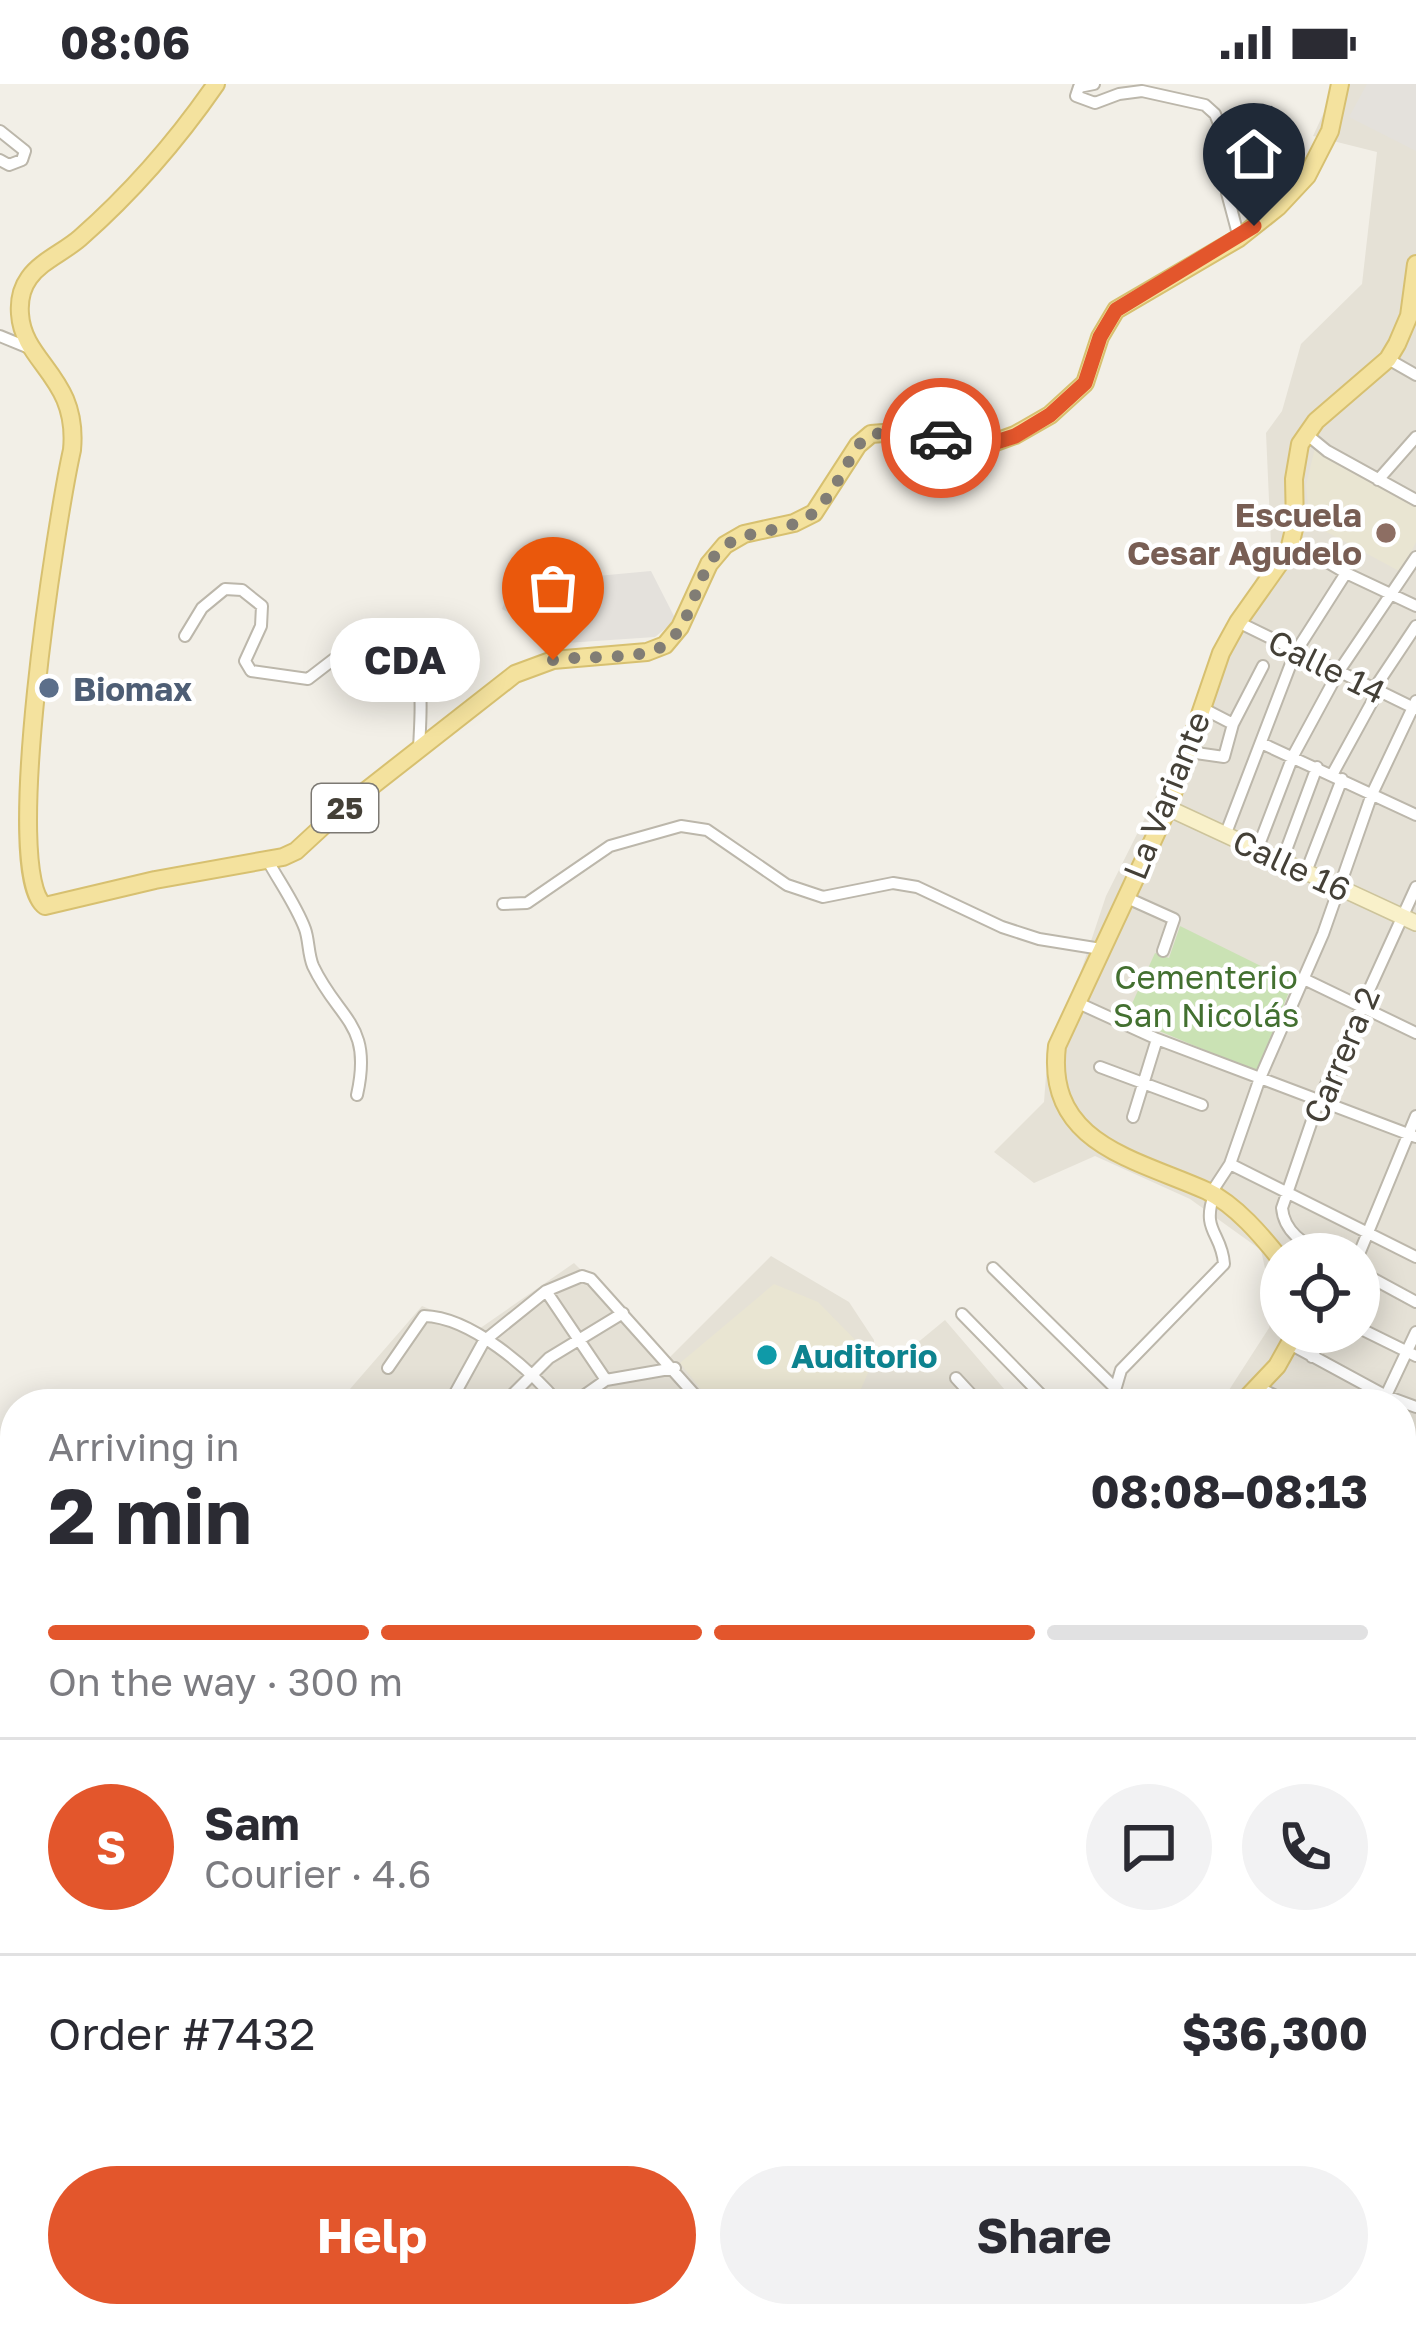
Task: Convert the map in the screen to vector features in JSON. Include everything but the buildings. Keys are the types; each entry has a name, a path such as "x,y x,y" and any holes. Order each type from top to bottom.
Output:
{"main road":[{"name":"25","path":"217,84 113,203 25,284 20,308 25,334 66,396 73,434 35,616 17,756 15,789 25,889 37,904 53,906 296,851 498,684 534,666 576,656 647,652 665,645 680,627 709,564 725,545 744,534 794,523 814,513 871,434 908,431 990,444 1015,436 1050,415 1085,383 1100,337 1116,310 1239,238 1278,207 1316,163 1330,131 1340,84"},
{"path":"1305,433 1388,358 1409,316 1416,264"},
{"name":"La Variante","path":"1260,1237 1212,1194 1098,1141 1065,1111 1054,1068 1057,1046 1076,1002 1168,808 1221,653 1238,622 1279,569 1291,541 1296,461 1305,433"},
{"path":"1259,1388 1284,1353"}],"street":[{"path":"1094,84 1077,88 1076,96 1095,103 1119,94 1152,92 1205,105 1215,114 1225,139 1227,193 1239,238"},
{"path":"0,130 25,151 22,160 10,165 0,160"},
{"path":"0,336 38,351"},
{"path":"1388,358 1416,374"},
{"path":"1305,433 1416,500"},
{"path":"1378,480 1416,437"},
{"path":"1291,541 1416,606"},
{"path":"1257,850 1293,756 1339,671 1416,557"},
{"path":"1226,833 1295,652 1346,573"},
{"path":"185,636 202,608 225,589 242,590 262,606 261,626 244,661 250,671 308,679 360,639 390,640 406,650 418,668 418,749"},
{"name":"Calle 14","path":"1238,622 1415,706"},
{"path":"1306,872 1337,777 1376,690 1416,626"},
{"path":"1189,752 1224,757 1233,724 1263,666"},
{"path":"993,1268 1114,1387 1121,1370 1222,1269 1222,1250 1208,1224 1212,1194 1231,1164 1260,1078 1306,980 1372,794 1415,706"},
{"path":"1202,708 1233,724"},
{"path":"1261,743 1416,815"},
{"path":"1282,861 1317,767"},
{"name":"Calle 16","path":"1168,808 1408,920"},
{"path":"503,904 527,903 610,846 681,826 707,830 788,885 823,897 892,883 917,887 1002,927 1039,939 1101,949"},
{"path":"268,861 305,930 315,969 357,1035 362,1054 357,1095"},
{"name":"Carrera 2","path":"1294,1233 1282,1208 1286,1192 1319,1100 1360,1006 1408,920 1416,887"},
{"path":"1125,897 1174,919 1162,951"},
{"path":"1306,980 1416,1033"},
{"path":"1076,1002 1157,1039 1412,1135"},
{"path":"1133,1117 1157,1039"},
{"path":"1100,1066 1202,1105"},
{"path":"1368,1232 1416,1116"},
{"path":"1231,1164 1416,1256"},
{"path":"461,1389 484,1341 546,1291 582,1276 591,1279 691,1389"},
{"path":"1380,1282 1416,1302"},
{"path":"546,1291 606,1380"},
{"path":"517,1389 576,1340 623,1313"},
{"path":"962,1314 1035,1389"},
{"path":"388,1368 424,1316 454,1319 532,1372 547,1389"},
{"path":"1391,1389 1412,1354 1416,1332"},
{"path":"1380,1338 1412,1354"},
{"path":"1308,1353 1365,1389"},
{"path":"1312,1358 1314,1353"},
{"path":"593,1389 606,1380 675,1368"},
{"path":"956,1378 966,1389"}],"shaded area":[{"path":"1337,84 1416,84 1416,1389 1230,1389 1260,1342 1260,1353 1380,1353 1380,1233 1260,1233 1260,1249 1190,1199 1095,1156 1034,1183 994,1152 1044,1102 1046,1076 1106,896 1205,698 1271,544 1266,433 1282,411 1301,344 1362,284 1377,152 1313,136"},
{"path":"1367,84 1416,84 1416,151 1349,117"},
{"path":"1315,448 1416,506 1416,542 1401,572 1310,523 1306,485"},
{"path":"521,558 597,576 651,571 676,620 655,637 566,643 502,609"},
{"path":"771,1256 849,1302 874,1340 874,1359 882,1372 945,1320 1004,1389 350,1389 422,1306 479,1329 574,1263 669,1358"},
{"path":"774,1284 818,1302 874,1359 861,1389 701,1389 680,1363"}],"green space":[{"name":"Cementerio San Nicolás","path":"1180,926 1293,982 1257,1072 1126,1017 1155,953 1169,958"}],"way so far":[{"path":"553,660 647,652 665,645 680,627 709,564 725,545 744,534 794,523 814,513 865,437 890,430 941,438"}],"place":[{"name":"Escuela Cesar Agudelo","path":"1386,533"},
{"name":"CDA","path":"553,660"},
{"name":"Biomax","path":"49,688"},
{"name":"Auditorio","path":"767,1355"}],"route":[{"path":"941,438 990,444 1015,436 1050,415 1085,383 1100,337 1116,310 1254,226"}]}
